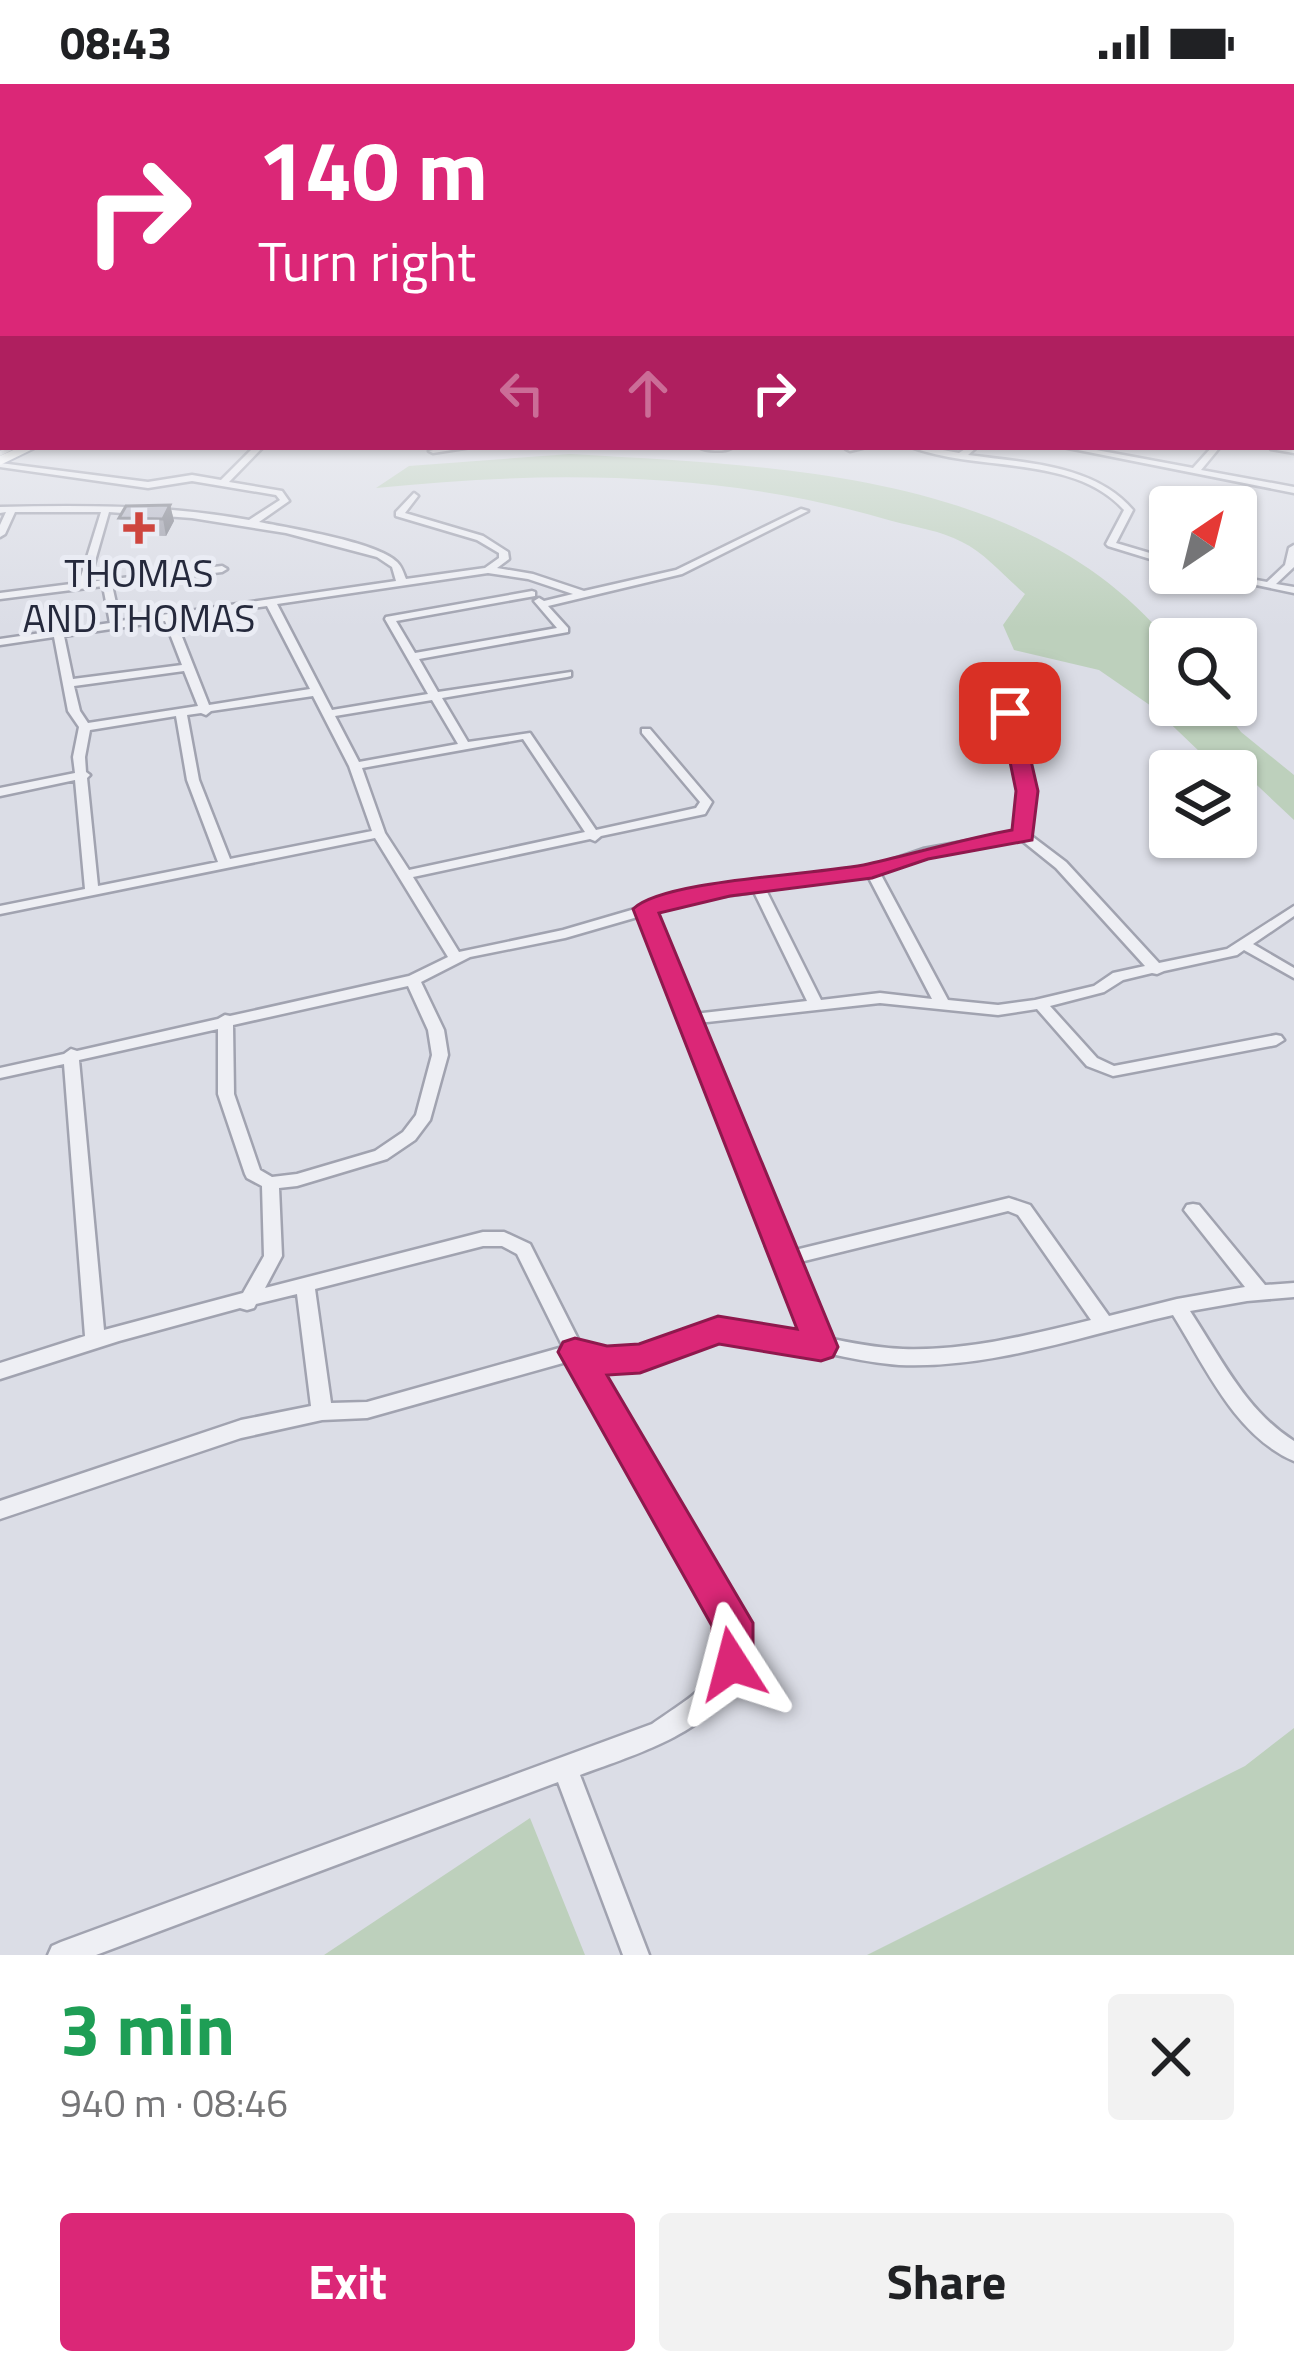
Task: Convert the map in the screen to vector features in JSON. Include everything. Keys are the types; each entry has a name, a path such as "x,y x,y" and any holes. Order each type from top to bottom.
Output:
{"street":[{"path":"223,483 252,454"},
{"path":"958,454 1105,486 1129,510 1111,544 1149,556"},
{"path":"1108,454 1294,490"},
{"path":"1196,470 1210,454"},
{"path":"0,460 148,485 182,477 274,491 285,501 251,524"},
{"path":"122,508 148,485"},
{"path":"414,496 399,514 480,538 503,552 505,559 488,571"},
{"path":"83,586 106,508"},
{"path":"0,535 6,510 122,508 202,513 380,555 396,566 402,583"},
{"path":"542,604 679,572 804,511"},
{"path":"1272,582 1290,566 1294,548"},
{"path":"0,596 222,568"},
{"path":"0,642 488,571 513,573 580,592"},
{"path":"410,657 564,630 513,573"},
{"path":"1257,580 1294,590"},
{"path":"106,583 116,625"},
{"path":"464,745 390,619 532,594"},
{"path":"270,601 355,766 379,833 456,958"},
{"path":"170,618 206,712"},
{"path":"58,633 74,711 85,728 79,757 92,890"},
{"path":"69,683 190,667"},
{"path":"328,714 567,674"},
{"path":"85,728 315,692"},
{"path":"1010,713 1027,791 1024,835"},
{"path":"182,716 193,780 225,864"},
{"path":"405,875 701,812 706,802 646,730"},
{"path":"355,766 529,736 596,837"},
{"path":"0,792 84,775"},
{"path":"0,910 379,833"},
{"path":"0,1072 413,980 456,958 565,934 645,909 757,885 872,871 923,853 1024,835 1061,865 1157,970"},
{"path":"872,871 941,1001"},
{"path":"757,885 816,1005"},
{"path":"645,909 821,1347"},
{"path":"689,1019 880,998 998,1010 1040,1004 1099,989 1118,976 1247,946 1294,910"},
{"path":"1247,946 1294,974"},
{"path":"225,1020 226,1094 253,1174 270,1183 381,1155 409,1136 424,1116 440,1055 436,1030 413,980"},
{"path":"1040,1004 1092,1062 1113,1071 1276,1040"},
{"path":"70,1054 95,1336"},
{"path":"247,1304 273,1256 270,1183"},
{"path":"786,1259 1009,1204 1024,1210 1103,1322"},
{"path":"1193,1210 1260,1292"},
{"path":"0,1371 95,1336 247,1304 483,1240 504,1239 524,1250 575,1352 733,1623 732,1664 713,1695 659,1733 62,1955"},
{"path":"306,1289 322,1412"},
{"path":"0,1510 241,1429 322,1412 367,1410 575,1352 607,1360 640,1359 718,1330 856,1355 927,1357 1177,1306 1294,1290"},
{"path":"1177,1306 1252,1419 1294,1452"},
{"path":"566,1768 635,1955"}],"green space":[{"path":"575,454 730,464 894,488 972,511 1046,543 1112,586 1149,622 1149,705 1099,670 1014,650 1003,625 1025,594 979,553 946,535 829,504 701,484 571,477 376,488 409,466"},
{"path":"1173,726 1236,726 1294,775 1294,820 1257,785 1257,750 1198,750"},
{"path":"1294,1728 1294,1955 867,1955 1245,1766"},
{"path":"530,1818 585,1955 324,1955"}],"building":[{"path":"170,505 163,519 119,518 126,506"}],"place":[{"name":"THOMAS AND THOMAS","path":"139,528"}],"route":[{"path":"732,1664 733,1623 575,1352 607,1360 640,1359 718,1330 821,1347 645,909 730,888 872,871 923,853 1024,835 1027,791 1010,713"}]}
